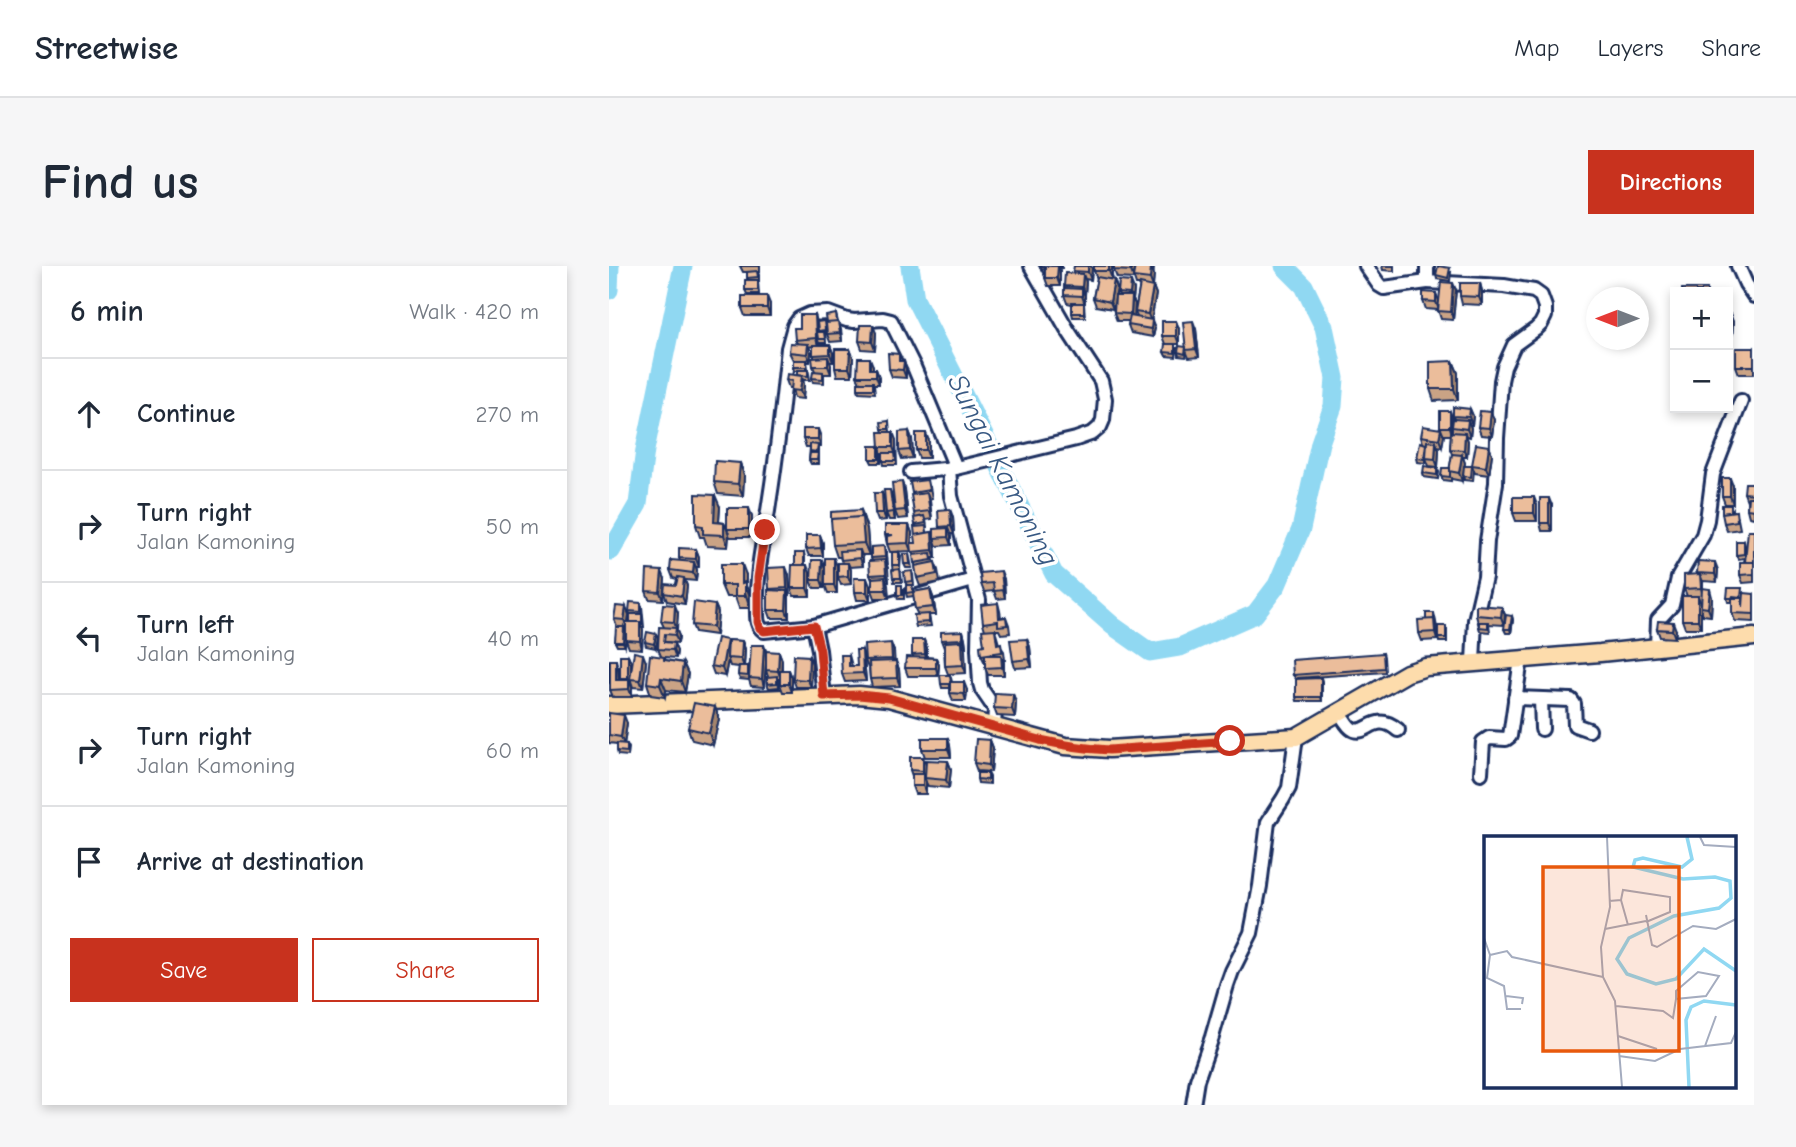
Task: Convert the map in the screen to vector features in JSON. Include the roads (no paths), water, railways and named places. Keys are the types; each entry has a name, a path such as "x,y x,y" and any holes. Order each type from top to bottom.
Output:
{"main road":[{"path":"609,705 859,695 889,698 1065,746 1109,750 1296,737 1407,674 1439,665 1754,637"}],"street":[{"path":"911,472 977,463 1093,433 1100,427 1105,399 1101,381 1031,266"},
{"path":"1366,266 1384,288 1427,282 1504,286 1534,291 1541,296 1545,307 1541,324 1514,345 1504,367 1496,483 1487,541 1485,577 1475,620 1473,663"},
{"path":"1427,266 1427,282"},
{"path":"1738,266 1754,296"},
{"path":"973,580 814,626 764,631 760,628 757,612 761,556 788,348 794,326 799,319 810,314 828,313 847,320 891,321 914,367 952,468 951,496 977,593 979,607 979,683 995,709 994,727"},
{"path":"1657,647 1658,620 1672,606 1678,578 1703,535 1713,474 1741,401"},
{"path":"814,626 820,650 824,696"},
{"path":"1481,773 1483,742 1489,738 1506,740 1510,736 1521,659"},
{"path":"1515,698 1571,700 1574,704 1575,725 1589,730"},
{"path":"1541,699 1542,730"},
{"path":"1339,711 1353,730 1386,722 1398,730"},
{"path":"1193,1105 1201,1067 1227,985 1251,933 1268,821 1289,788 1296,737"}],"waterway":[{"name":"Sungai Kamoning","path":"609,290 610,266"},
{"name":"Sungai Kamoning","path":"609,550 611,551 638,504 645,450 683,266"},
{"name":"Sungai Kamoning","path":"910,266 915,299 1054,574 1113,626 1150,652 1180,647 1255,614 1277,585 1301,529 1320,443 1333,406 1335,378 1324,327 1304,286 1284,266"}]}
